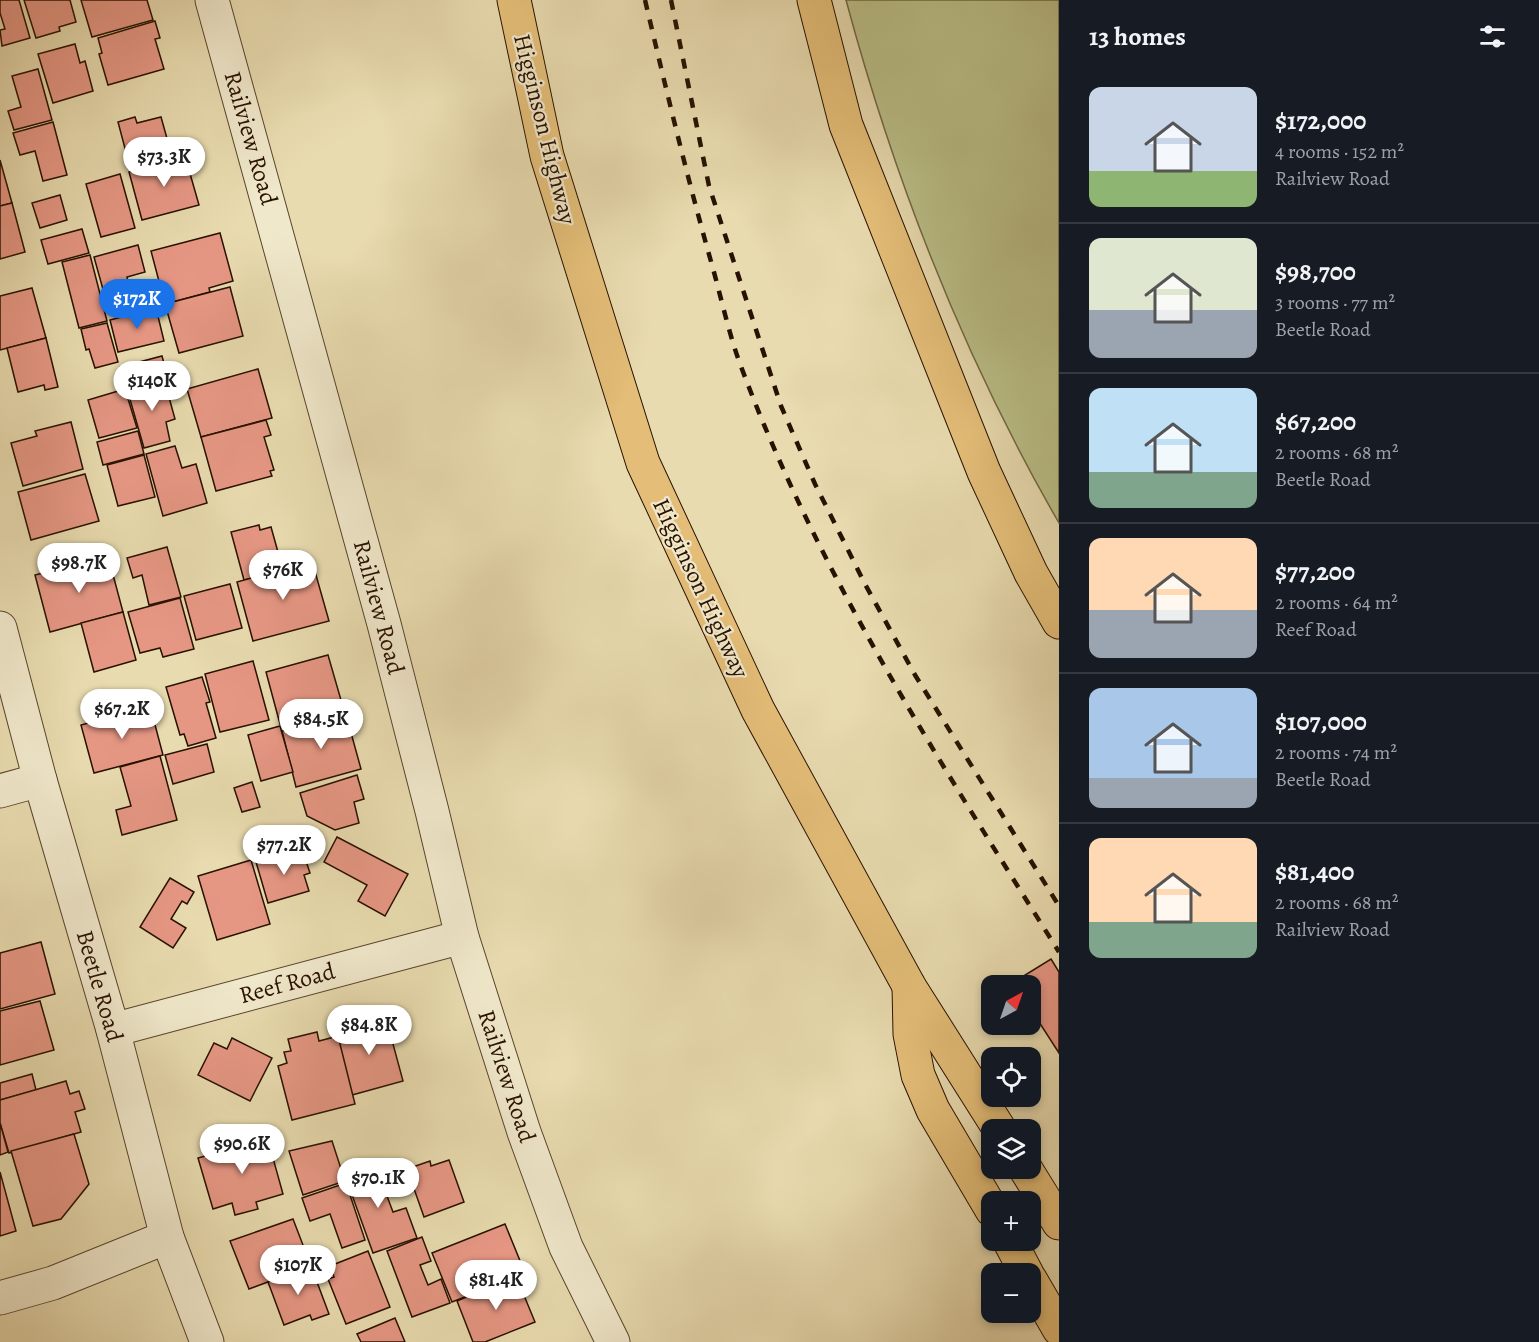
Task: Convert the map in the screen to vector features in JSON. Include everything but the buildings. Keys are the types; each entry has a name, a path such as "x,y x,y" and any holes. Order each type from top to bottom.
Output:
{"highway":[{"name":"Higginson Highway","path":"514,0 548,156 643,463 758,710 909,986 993,1119"},
{"path":"814,0 850,135 984,472 1031,573 1059,622"},
{"path":"909,986 910,1034 918,1075 933,1110 981,1191"},
{"path":"1032,1179 1059,1223"},
{"path":"1041,1298 1059,1329"}],"street":[{"name":"Railview Road","path":"212,0 381,612 462,937 524,1132 566,1247 613,1342"},
{"name":"Beetle Road","path":"0,628 40,780 113,1030 167,1237 207,1342"},
{"path":"0,791 40,780"},
{"name":"Reef Road","path":"113,1030 462,937"},
{"path":"0,1298 54,1283 167,1237"}],"green space":[{"path":"846,0 1059,0 1059,523 993,398 936,269 887,136"}],"railway":[{"path":"645,0 685,166 731,337 770,439 805,516 884,665 1059,952"},
{"path":"671,0 709,186 781,406 815,484 865,584 915,675 1059,906"}]}
